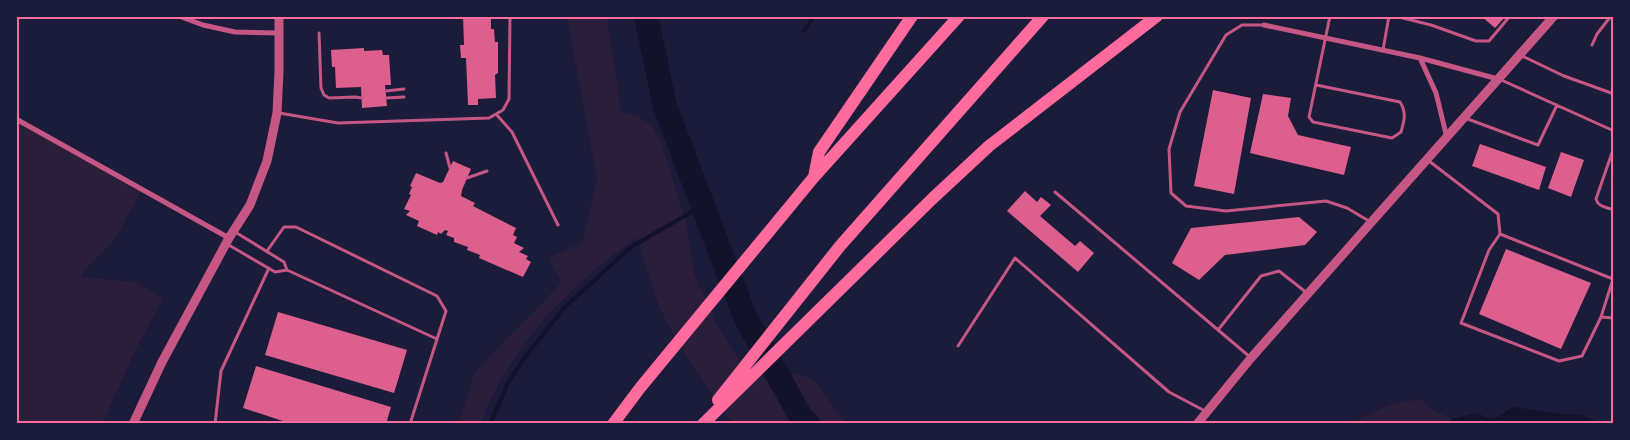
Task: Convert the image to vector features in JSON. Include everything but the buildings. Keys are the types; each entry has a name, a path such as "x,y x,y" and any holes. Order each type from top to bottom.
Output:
{"highway":[{"path":"814,176 819,152 912,16"},
{"path":"613,424 640,388 814,176 959,16"},
{"path":"699,424 840,246 1043,16"},
{"path":"703,424 932,199 989,146 1157,16"}],"street":[{"path":"179,16 203,25 235,32 278,33"},
{"path":"133,424 162,362 250,205 267,161 277,113 279,16"},
{"path":"1197,424 1251,358 1554,16"},
{"path":"1264,24 1420,58 1499,79"},
{"path":"1420,58 1436,93 1447,138"},
{"path":"16,119 230,238"}],"lane":[{"path":"277,113 338,123 489,118 503,110 509,99 510,16"},
{"path":"1316,85 1400,102 1405,109 1405,119 1401,132 1392,138 1313,122 1309,117 1330,16"},
{"path":"1383,50 1388,16"},
{"path":"1395,16 1430,25 1476,41 1488,41 1510,16"},
{"path":"1592,45 1611,16"},
{"path":"1264,24 1242,25 1226,35 1180,112 1169,149 1171,193 1186,206 1226,211 1326,201 1347,208 1371,222"},
{"path":"319,33 321,88 324,95 329,98 362,96"},
{"path":"1519,55 1564,76 1614,94"},
{"path":"1499,79 1614,131"},
{"path":"386,91 404,89"},
{"path":"386,98 404,97"},
{"path":"1465,118 1538,145 1557,105"},
{"path":"496,114 512,132 558,225"},
{"path":"1614,147 1596,199 1601,206 1614,210"},
{"path":"446,153 450,168"},
{"path":"1426,159 1498,214 1500,234 1489,250 1461,323 1560,361 1582,356 1601,317 1613,279 1500,234"},
{"path":"467,178 487,171"},
{"path":"1055,192 1251,358"},
{"path":"267,251 284,227 296,228 437,296 446,311 410,424"},
{"path":"230,238 267,251 284,262 287,270"},
{"path":"230,238 275,272 287,270 437,339"},
{"path":"958,346 1015,258 1169,392 1206,411"},
{"path":"215,424 221,371 269,268"},
{"path":"1218,330 1261,276 1279,270 1308,294"},
{"path":"1601,317 1614,318"}],"shaded area":[{"path":"567,16 607,16 621,112 651,124 662,144 687,226 694,274 716,323 735,354 753,374 778,380 798,374 814,380 846,424 733,424 705,385 671,331 652,287 638,237 588,276 545,318 509,367 493,394 480,424 458,424 475,372 561,283 549,257 582,243 597,180"},
{"path":"16,118 141,190 112,242 81,277 134,282 163,298 135,351 102,424 16,424"},
{"path":"1421,399 1435,411 1452,419 1448,424 1348,424 1389,405"},
{"path":"1513,407 1561,414 1583,415 1602,424 1448,424 1452,419 1477,413 1488,418 1500,416"}],"waterway":[{"path":"646,16 665,106 745,317 801,417 808,424"},
{"path":"804,31 814,16"},
{"path":"490,424 508,383 522,361 565,307 631,247 702,206"}]}
